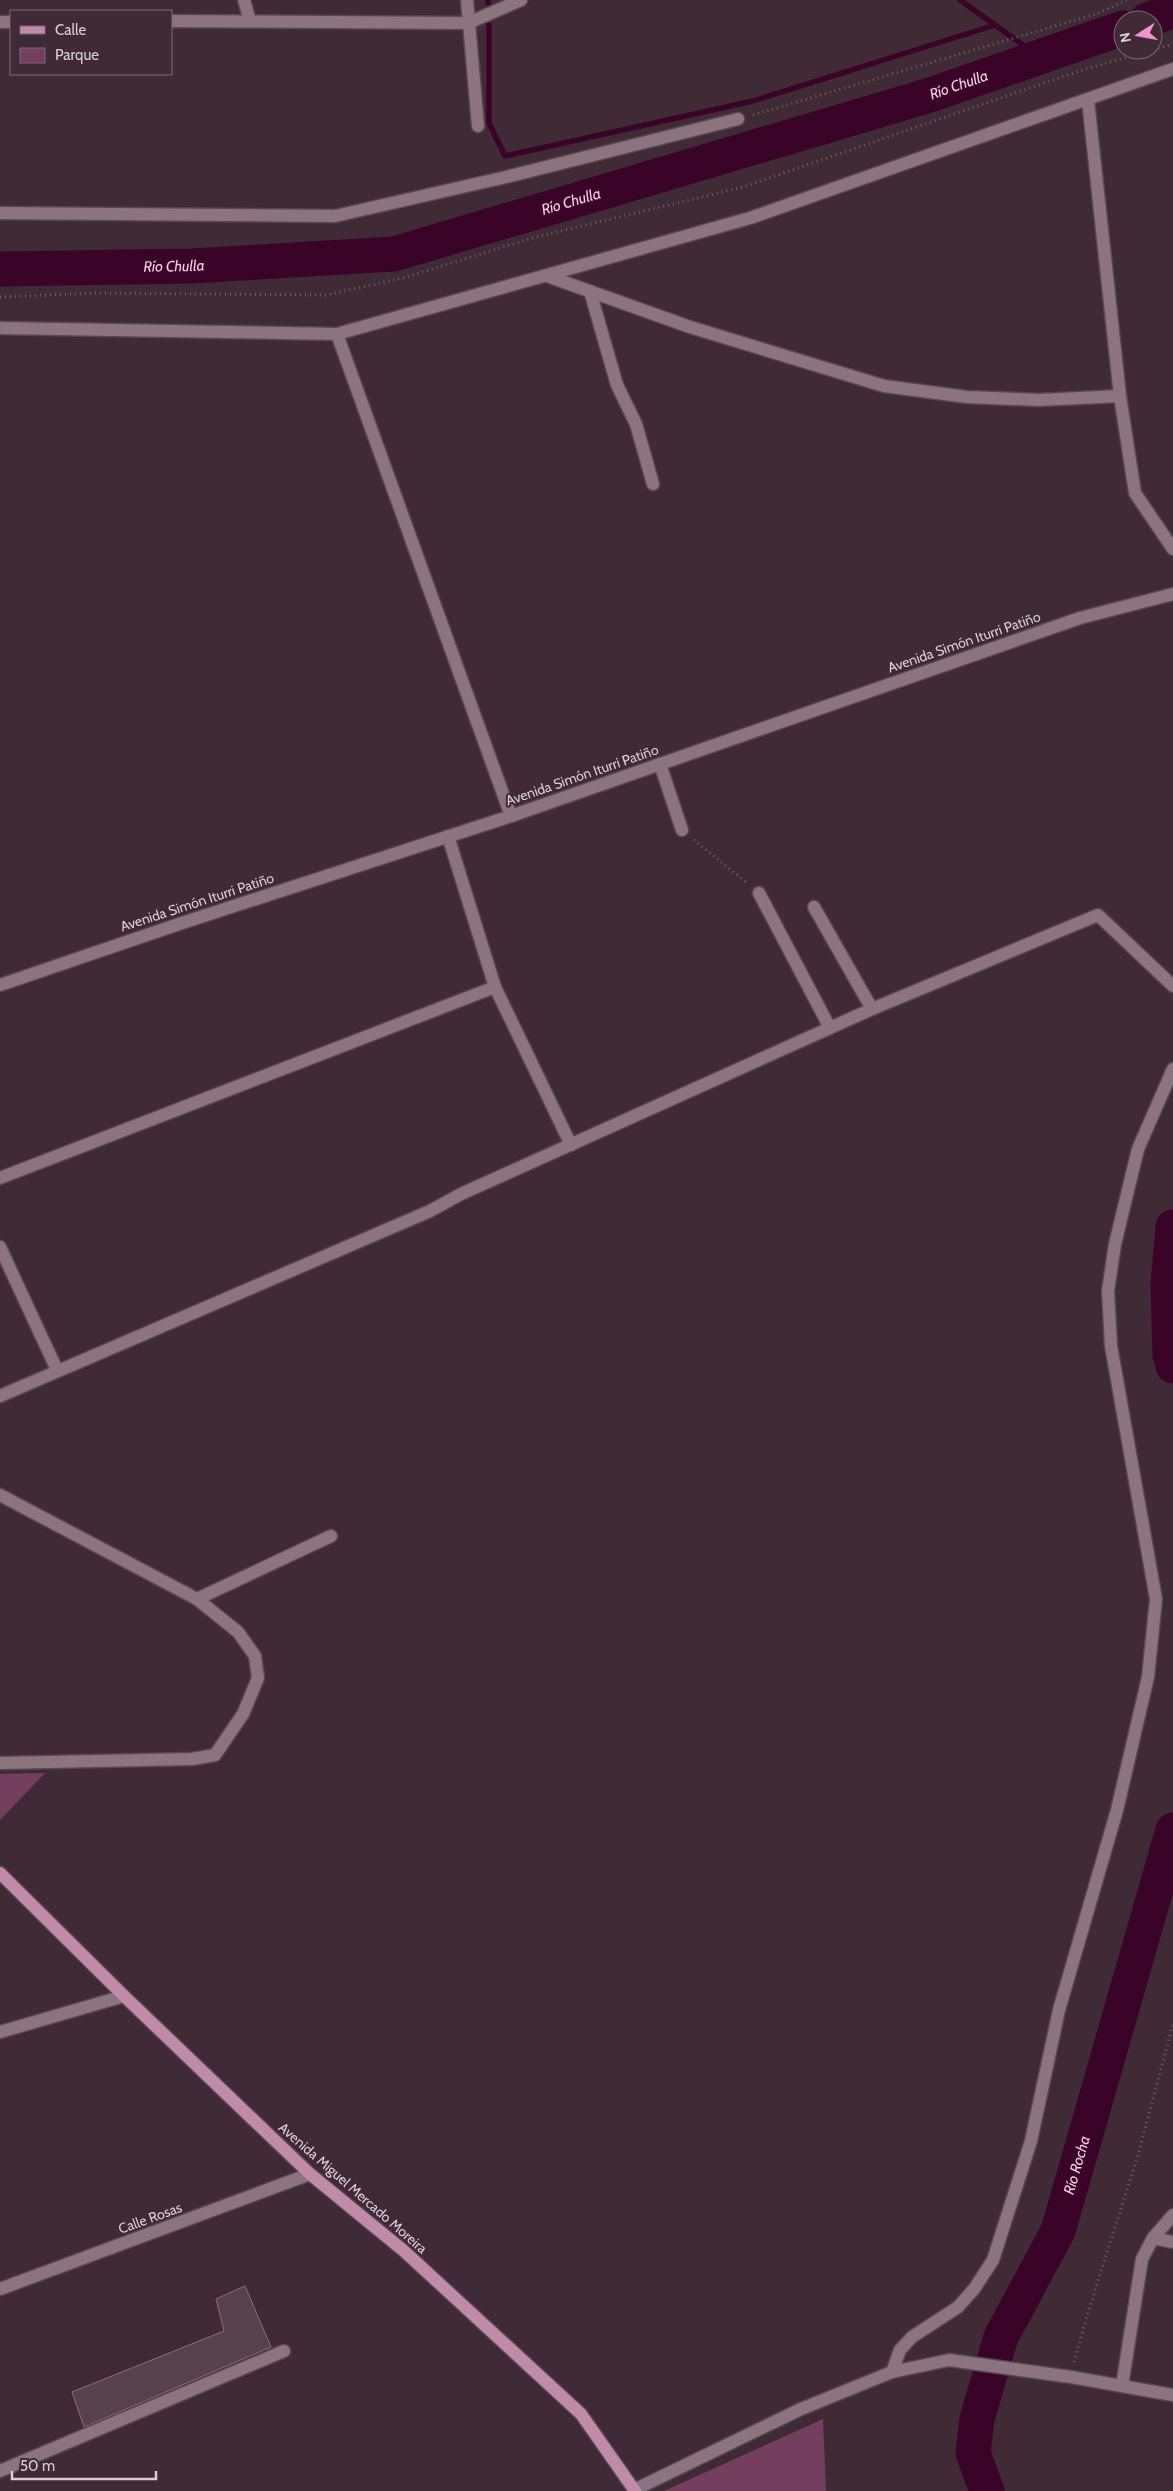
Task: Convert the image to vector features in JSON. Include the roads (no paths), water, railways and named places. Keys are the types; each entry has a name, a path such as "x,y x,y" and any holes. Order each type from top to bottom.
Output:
{"main road":[{"name":"Avenida Miguel Mercado Moreira","path":"0,1873 124,1996 310,2174 404,2251 581,2414 634,2490"}],"street":[{"path":"244,0 250,21"},
{"path":"467,0 478,126"},
{"path":"172,21 468,23 521,0"},
{"path":"0,328 337,334 750,218 1088,100 1173,68"},
{"path":"1088,100 1120,396 1135,493 1173,549"},
{"path":"0,213 335,216 506,177 738,119"},
{"path":"547,276 690,327 884,386 967,397 1040,400 1120,396"},
{"path":"590,291 617,385 636,424 653,484"},
{"path":"337,334 511,816"},
{"name":"Avenida Simón Iturri Patiño","path":"0,985 511,816 1080,618 1173,594"},
{"path":"660,764 682,830"},
{"path":"448,836 495,988 571,1145"},
{"path":"759,893 830,1028"},
{"path":"814,907 872,1010"},
{"path":"0,1396 430,1211 461,1194 830,1028 1098,915 1173,986"},
{"path":"0,1178 495,988"},
{"path":"892,2372 900,2350 912,2337 958,2307 974,2289 993,2260 1031,2141 1059,2010 1117,1810 1148,1678 1156,1599 1111,1346 1108,1291 1115,1244 1138,1149 1173,1069"},
{"path":"0,1247 57,1370"},
{"path":"0,1495 197,1599 238,1632 255,1656 258,1678 243,1714 215,1754 192,1759 0,1763"},
{"path":"197,1599 331,1536"},
{"path":"0,2032 124,1996"},
{"name":"Calle Rosas","path":"0,2289 310,2174"},
{"path":"1122,2386 1142,2259 1153,2238 1173,2215"},
{"path":"1153,2238 1173,2242"},
{"path":"0,2471 284,2351"},
{"path":"634,2490 801,2409 892,2372 949,2360 1034,2374 1071,2377 1173,2395"}],"waterway":[{"path":"960,0 1040,57"},
{"name":"Río Chulla","path":"1163,14 1173,11"},
{"path":"489,25 489,123 505,156 753,101 995,25"},
{"name":"Río Chulla","path":"0,269 192,266 394,254 927,96 1113,31"},
{"name":"Río Rocha","path":"1173,1227 1168,1284 1170,1355 1173,1366"},
{"name":"Río Rocha","path":"987,2491 973,2453 977,2419 1001,2337 1058,2231 1173,1830"}]}
